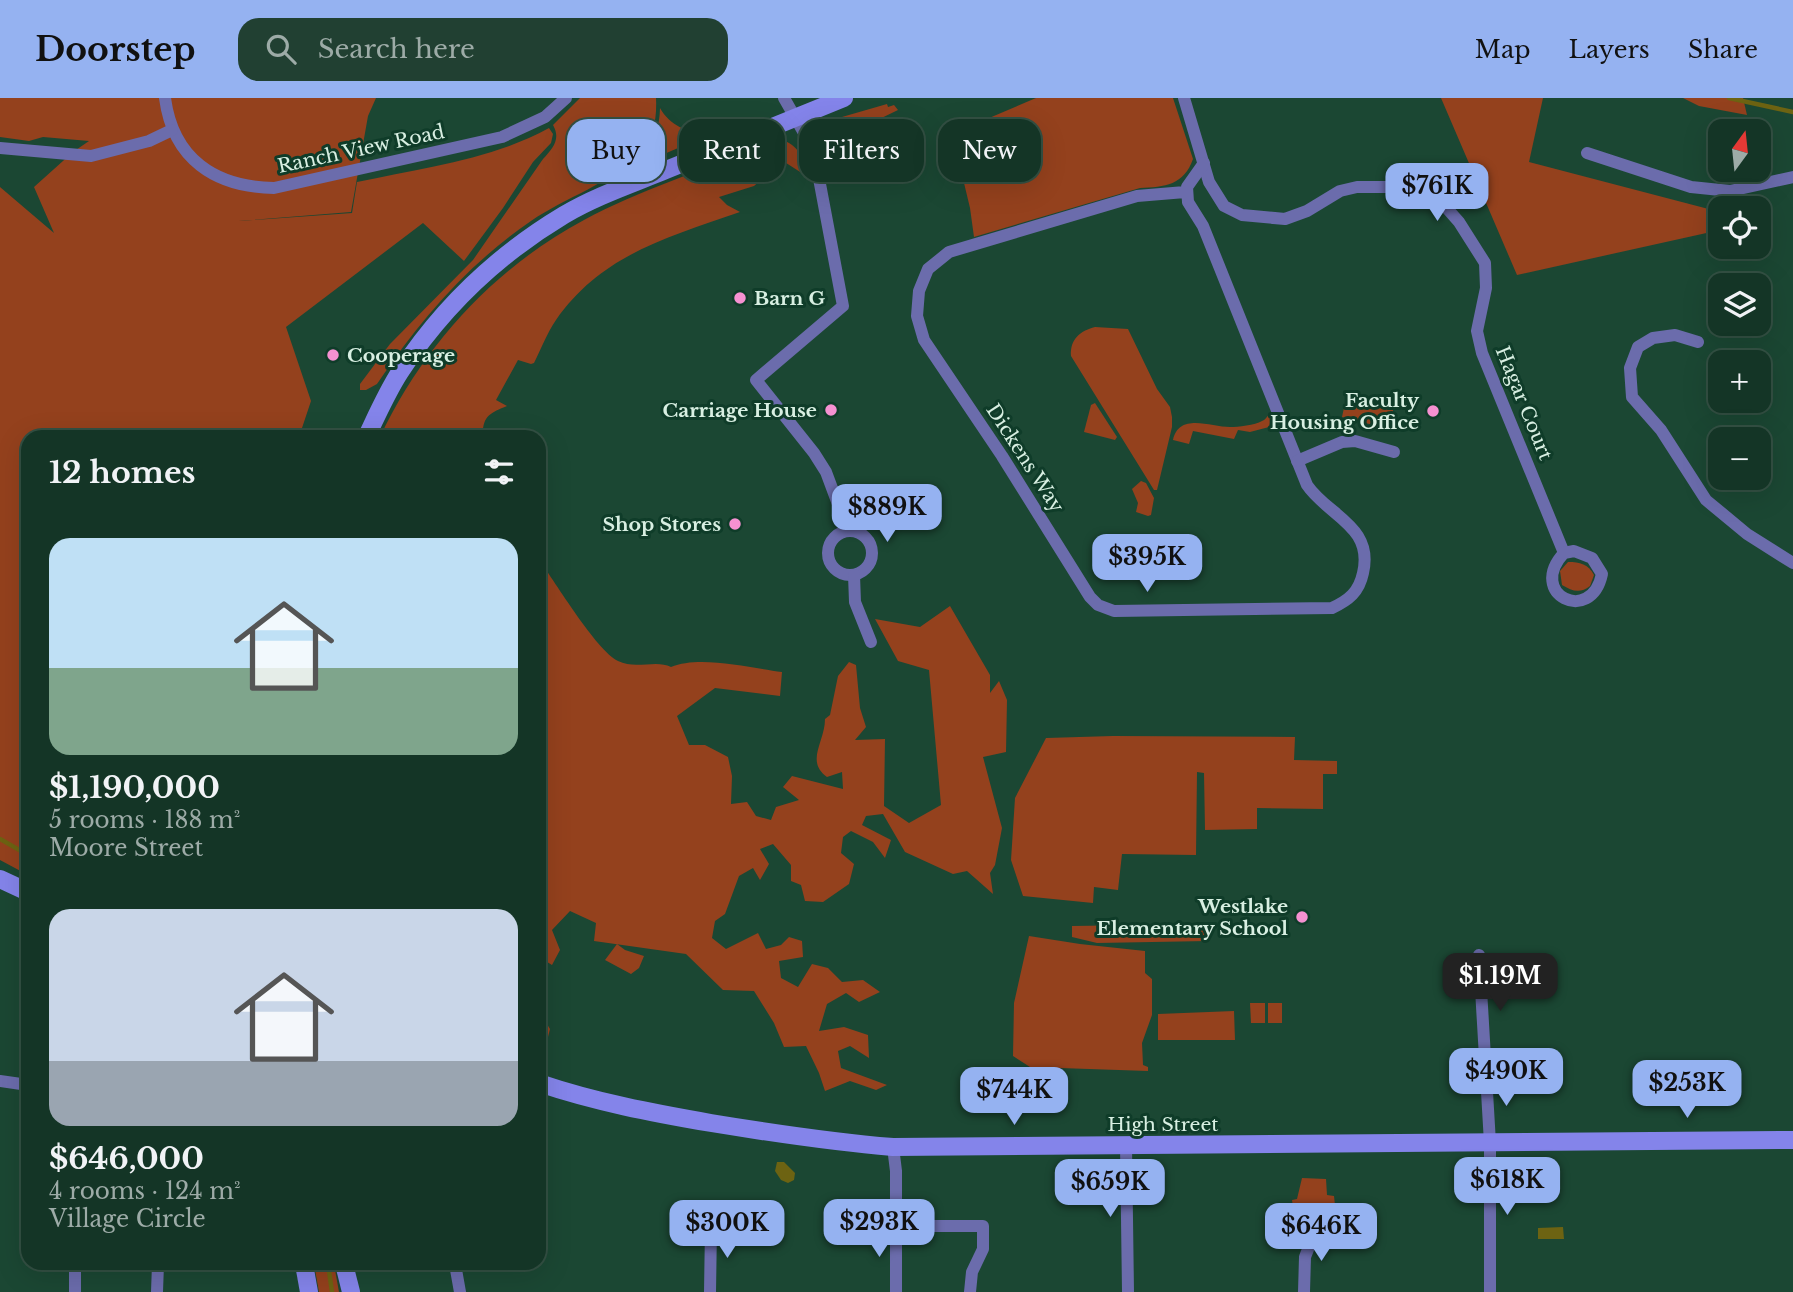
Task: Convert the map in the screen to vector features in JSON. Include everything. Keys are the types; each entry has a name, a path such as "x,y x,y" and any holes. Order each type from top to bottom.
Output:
{"main road":[{"path":"370,430 400,372 438,322 474,283 503,257 565,214 604,195 844,98"},
{"path":"0,879 21,889"},
{"name":"High Street","path":"546,1085 598,1101 664,1115 786,1135 893,1147 1793,1140"},
{"path":"305,1270 309,1292"},
{"path":"346,1270 351,1292"}],"street":[{"name":"Ranch View Road","path":"165,98 172,130 190,155 216,176 230,183 274,188 502,137 545,117 566,98"},
{"path":"784,98 804,133 817,168 843,306 756,380 814,453 825,472 848,531"},
{"name":"Hagar Court","path":"1184,98 1209,183 1224,206 1242,215 1284,219 1307,211 1340,191 1357,187 1390,187 1419,194 1444,205 1459,222 1485,264 1486,288 1477,331 1482,353 1564,553"},
{"path":"0,148 91,156 149,141 172,130"},
{"path":"1587,153 1691,187 1730,191 1793,177"},
{"path":"1185,192 1204,163"},
{"name":"Dickens Way","path":"1185,192 1203,226 1297,461 1314,495 1342,517 1365,548 1366,558 1357,590 1348,601 1332,608 1105,609 1090,597 1002,456 924,340 916,316 919,291 928,269 949,252 1137,196 1185,192"},
{"path":"1698,342 1675,335 1653,338 1638,347 1630,368 1632,397 1661,430 1706,500 1747,534 1793,563"},
{"path":"1297,461 1342,442 1355,441 1394,452"},
{"path":"848,531 855,531 867,538 872,551 869,565 854,575 837,570 829,558 830,543 841,533 848,531"},
{"path":"1564,553 1584,553 1598,565 1602,574 1599,587 1590,597 1572,601 1560,596 1554,588 1552,572 1556,561 1564,553"},
{"path":"854,575 855,602 871,642"},
{"path":"1479,955 1490,1143 1490,1292"},
{"path":"0,1081 21,1084"},
{"path":"1126,1146 1128,1292"},
{"path":"893,1147 896,1292"},
{"path":"895,1226 984,1226 983,1249 972,1272 970,1292"},
{"path":"710,1228 710,1292"},
{"path":"1304,1292 1305,1257 1316,1229"},
{"path":"75,1270 75,1292"},
{"path":"157,1292 158,1270"},
{"path":"456,1270 460,1292"}],"shaded area":[{"path":"0,98 376,98 368,116 351,212 239,221 352,213 357,182 480,155 527,139 549,128 553,134 551,143 533,162 464,261 423,223 286,327 311,401 301,430 21,430 21,871 0,860 0,187 54,233 34,187 89,141 43,137 29,141 0,137"},
{"path":"580,98 656,98 655,119 567,119 567,182 602,182 545,212 486,256 428,316 377,384 360,390 360,384 390,344 473,260 553,147 556,135 553,125"},
{"path":"1036,98 1173,98 1193,159 1184,174 1172,183 1140,188 974,237 964,182 1041,182 1041,119 987,119"},
{"path":"1441,98 1543,98 1529,162 1708,209 1708,233 1517,275"},
{"path":"1683,98 1743,98 1747,115 1699,106"},
{"path":"887,104 888,107 894,105 898,110 880,119 835,119"},
{"path":"660,108 679,126 679,148 665,154 665,119 659,119"},
{"path":"785,141 799,152 799,171 785,162"},
{"path":"679,178 679,182 759,182 719,197 740,212 639,251 616,263 574,297 556,320 534,363 518,360 496,400 507,406 488,416 484,430 384,430 417,371 464,312 520,261 551,239 607,208"},
{"path":"1095,327 1128,329 1157,389 1170,407 1172,427 1157,490 1154,490 1071,356 1072,345 1077,337"},
{"path":"1347,394 1394,406 1389,429 1342,417"},
{"path":"1095,403 1117,437 1115,440 1084,432 1091,405"},
{"path":"1269,414 1269,427 1250,432 1238,430 1234,439 1193,431 1189,444 1173,440 1176,431 1189,424 1242,426 1259,422"},
{"path":"1141,481 1146,483 1154,498 1151,515 1148,516 1136,512 1138,503 1132,489"},
{"path":"1568,562 1580,563 1589,568 1594,575 1590,586 1576,591 1562,585 1560,571"},
{"path":"546,570 599,644 618,661 632,665 659,664 671,667 710,662 782,672 780,696 715,688 677,716 689,745 705,745 728,757 732,776 731,804 747,802 756,816 771,820 776,807 799,800 783,787 792,776 843,789 842,772 827,777 817,764 817,758 838,676 849,662 856,665 860,708 866,727 855,740 885,739 884,806 909,823 941,805 929,670 898,661 875,619 920,627 950,606 990,675 990,693 999,681 1007,700 1006,752 983,757 1002,828 995,865 990,873 993,894 967,871 953,874 905,852 883,814 866,816 862,825 891,840 885,858 873,842 851,831 843,837 841,853 854,864 849,884 823,902 805,901 801,885 791,881 791,865 773,844 760,849 769,864 760,880 753,868 739,876 725,914 715,921 712,938 726,949 758,933 766,949 781,945 789,937 802,941 803,957 779,961 781,978 798,987 812,964 828,968 842,982 863,980 880,992 859,1002 846,993 827,1004 819,1031 844,1027 868,1035 869,1058 850,1046 838,1051 841,1068 887,1085 876,1090 850,1081 825,1091 806,1046 784,1047 774,1023 754,991 723,990 686,954 594,941 596,923 570,911 552,930 560,950 552,965 546,961"},
{"path":"1295,737 1294,760 1337,761 1337,774 1323,774 1323,809 1257,808 1257,829 1205,830 1204,773 1197,772 1196,855 1122,854 1118,890 1094,887 1093,903 1023,896 1011,860 1015,798 1046,738"},
{"path":"1208,924 1208,941 1097,943 1072,937 1072,926"},
{"path":"1029,936 1145,951 1145,973 1152,979 1152,1015 1142,1043 1143,1065 1148,1067 1148,1071 1030,1067 1013,1056 1014,1003"},
{"path":"617,944 625,950 644,956 639,968 631,974 605,960"},
{"path":"1250,1003 1265,1003 1265,1023 1251,1023"},
{"path":"1268,1003 1282,1003 1282,1023 1268,1023"},
{"path":"1234,1011 1235,1040 1158,1040 1158,1014"},
{"path":"546,1022 550,1029 546,1041"},
{"path":"777,1162 784,1162 795,1173 794,1180 788,1183 781,1180 775,1171"},
{"path":"1302,1178 1326,1179 1327,1195 1334,1196 1336,1214 1316,1203 1293,1207 1292,1200 1297,1199"},
{"path":"1563,1227 1564,1239 1538,1239 1538,1228"},
{"path":"315,1270 335,1270 339,1292 319,1292"}],"waterway":[{"path":"1729,98 1793,112"},
{"path":"0,839 21,851"},
{"path":"329,1270 332,1292"}],"place":[{"name":"Barn G","path":"740,298"},
{"name":"Cooperage","path":"333,355"},
{"name":"Carriage House","path":"831,410"},
{"name":"Faculty Housing Office","path":"1433,411"},
{"name":"Shop Stores","path":"735,524"},
{"name":"Westlake Elementary School","path":"1302,917"}]}
